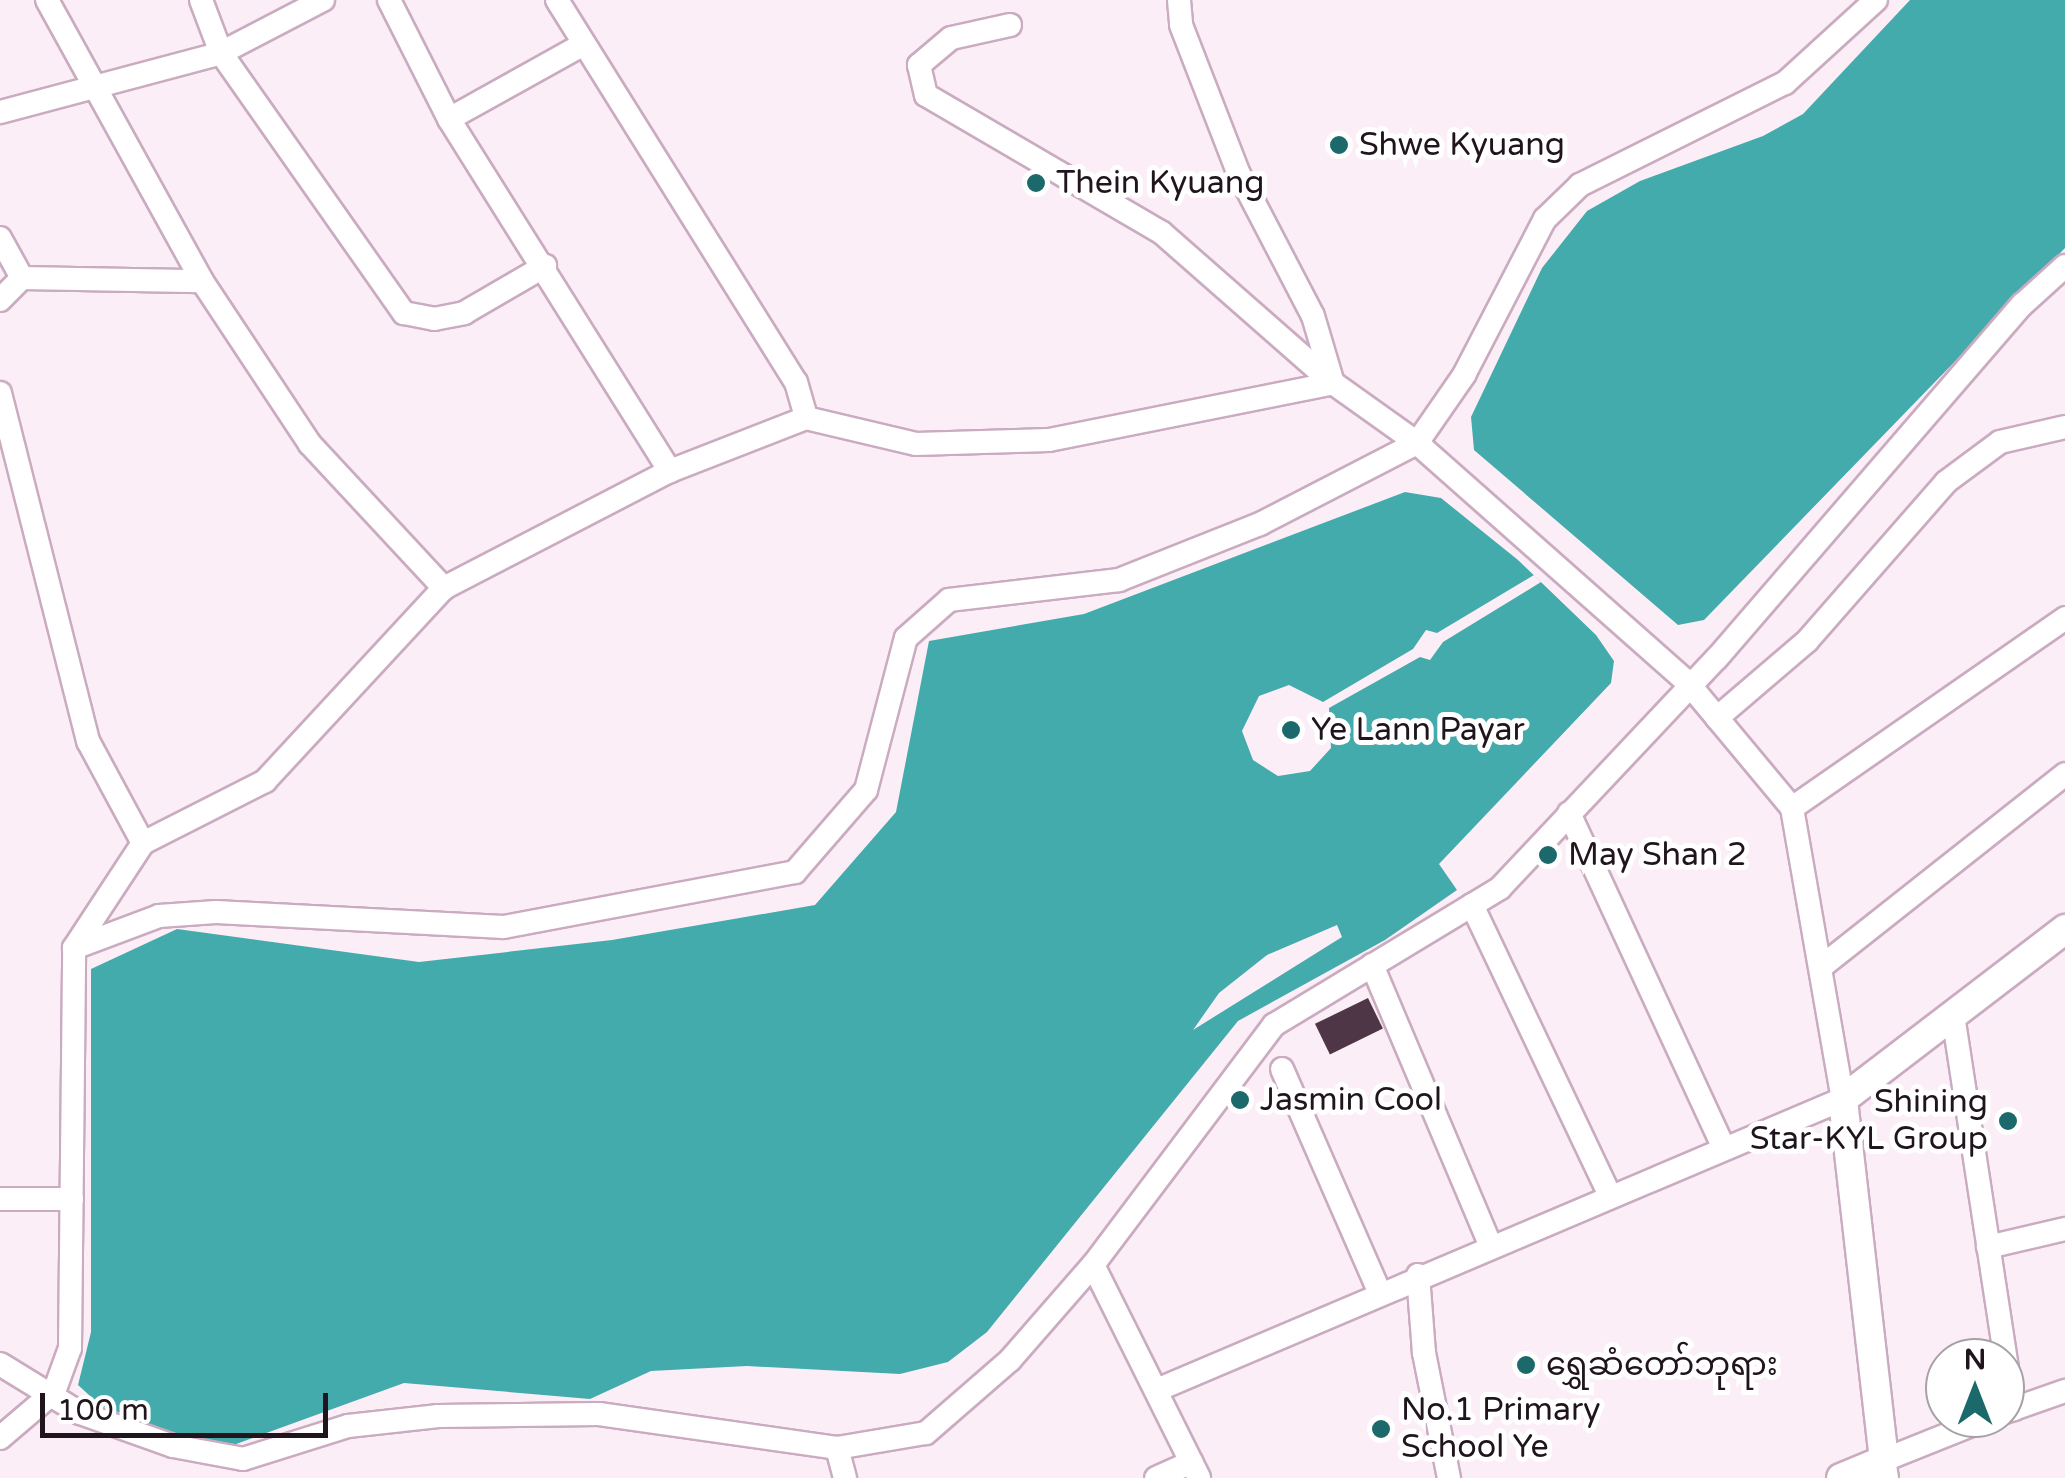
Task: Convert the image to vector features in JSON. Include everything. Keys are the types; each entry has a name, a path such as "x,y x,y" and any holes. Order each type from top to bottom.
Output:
{"street":[{"path":"47,0 202,281 310,444 444,588"},
{"path":"201,0 222,53 404,313 434,319 464,313 546,266"},
{"path":"0,112 96,91 222,53 323,0"},
{"path":"389,0 449,119 546,266 670,471"},
{"path":"557,0 796,382 806,418"},
{"path":"1179,0 1180,26 1238,172 1314,316 1333,383"},
{"path":"74,948 159,916 216,912 504,927 795,872 866,790 906,638 950,600 1119,580 1260,524 1417,442 1464,375 1544,219 1580,185 1785,83 1876,0"},
{"path":"1010,24 951,38 919,65 926,95 1162,233 1333,383 1417,442 1688,682 1792,808 1843,1099 1886,1469"},
{"path":"449,119 582,45"},
{"path":"0,238 22,278"},
{"path":"0,1364 54,1392 80,1413 173,1446 243,1458 348,1426 438,1416 599,1414 837,1448 926,1433 1010,1360 1092,1264 1274,1025 1500,888 1875,481 2022,305 2065,266"},
{"path":"0,300 22,278 202,281"},
{"path":"0,1438 54,1392 70,1348 74,948 143,843 265,782 444,588 670,471 806,418 916,444 1048,440 1333,383"},
{"path":"0,393 88,741 143,843"},
{"path":"1716,718 1807,641 1946,482 2000,442 2065,427"},
{"path":"1792,808 2065,618"},
{"path":"1821,966 2065,774"},
{"path":"1569,813 1724,1148"},
{"path":"1472,905 1610,1196"},
{"path":"1158,1389 1379,1291 1843,1099 2065,929"},
{"path":"1372,965 1490,1245"},
{"path":"1953,1015 2000,1338"},
{"path":"1282,1069 1379,1291"},
{"path":"0,1199 72,1200"},
{"path":"1988,1247 2065,1229"},
{"path":"1092,1264 1196,1470 1156,1478"},
{"path":"1418,1275 1424,1353 1449,1478"},
{"path":"2025,1405 2065,1391"},
{"path":"1841,1478 1886,1469 1949,1438"},
{"path":"837,1448 846,1478"}],"water":[{"path":"1910,0 2065,0 2065,248 1704,620 1678,625 1474,450 1471,417 1542,268 1587,211 1640,181 1763,136 1803,114"},
{"path":"1405,492 1441,498 1518,560 1596,635 1614,661 1611,683 1439,864 1457,890 1385,940 1238,1021 987,1332 948,1362 900,1374 747,1366 651,1371 590,1399 404,1383 217,1451 100,1405 78,1385 91,1332 91,969 177,929 419,962 612,940 815,905 896,812 929,641 1084,614","holes":["1337,925 1342,937 1193,1030 1219,993 1267,955"]}],"pier":[{"path":"1534,575 1541,582 1443,642 1430,660 1420,657 1329,708 1331,748 1310,771 1278,776 1253,760 1242,731 1259,696 1289,685 1323,702 1413,649 1426,630 1437,633"}],"building":[{"path":"1368,998 1383,1029 1330,1054 1315,1024"}],"place":[{"name":"Shwe Kyuang","path":"1339,145"},
{"name":"Thein Kyuang","path":"1036,183"},
{"name":"Ye Lann Payar","path":"1291,730"},
{"name":"May Shan 2","path":"1548,855"},
{"name":"Jasmin Cool","path":"1240,1100"},
{"name":"Shining Star-KYL Group","path":"2008,1121"},
{"name":"ရွှေဆံတော်ဘုရား","path":"1526,1365"},
{"name":"No.1 Primary School Ye","path":"1381,1429"}]}
